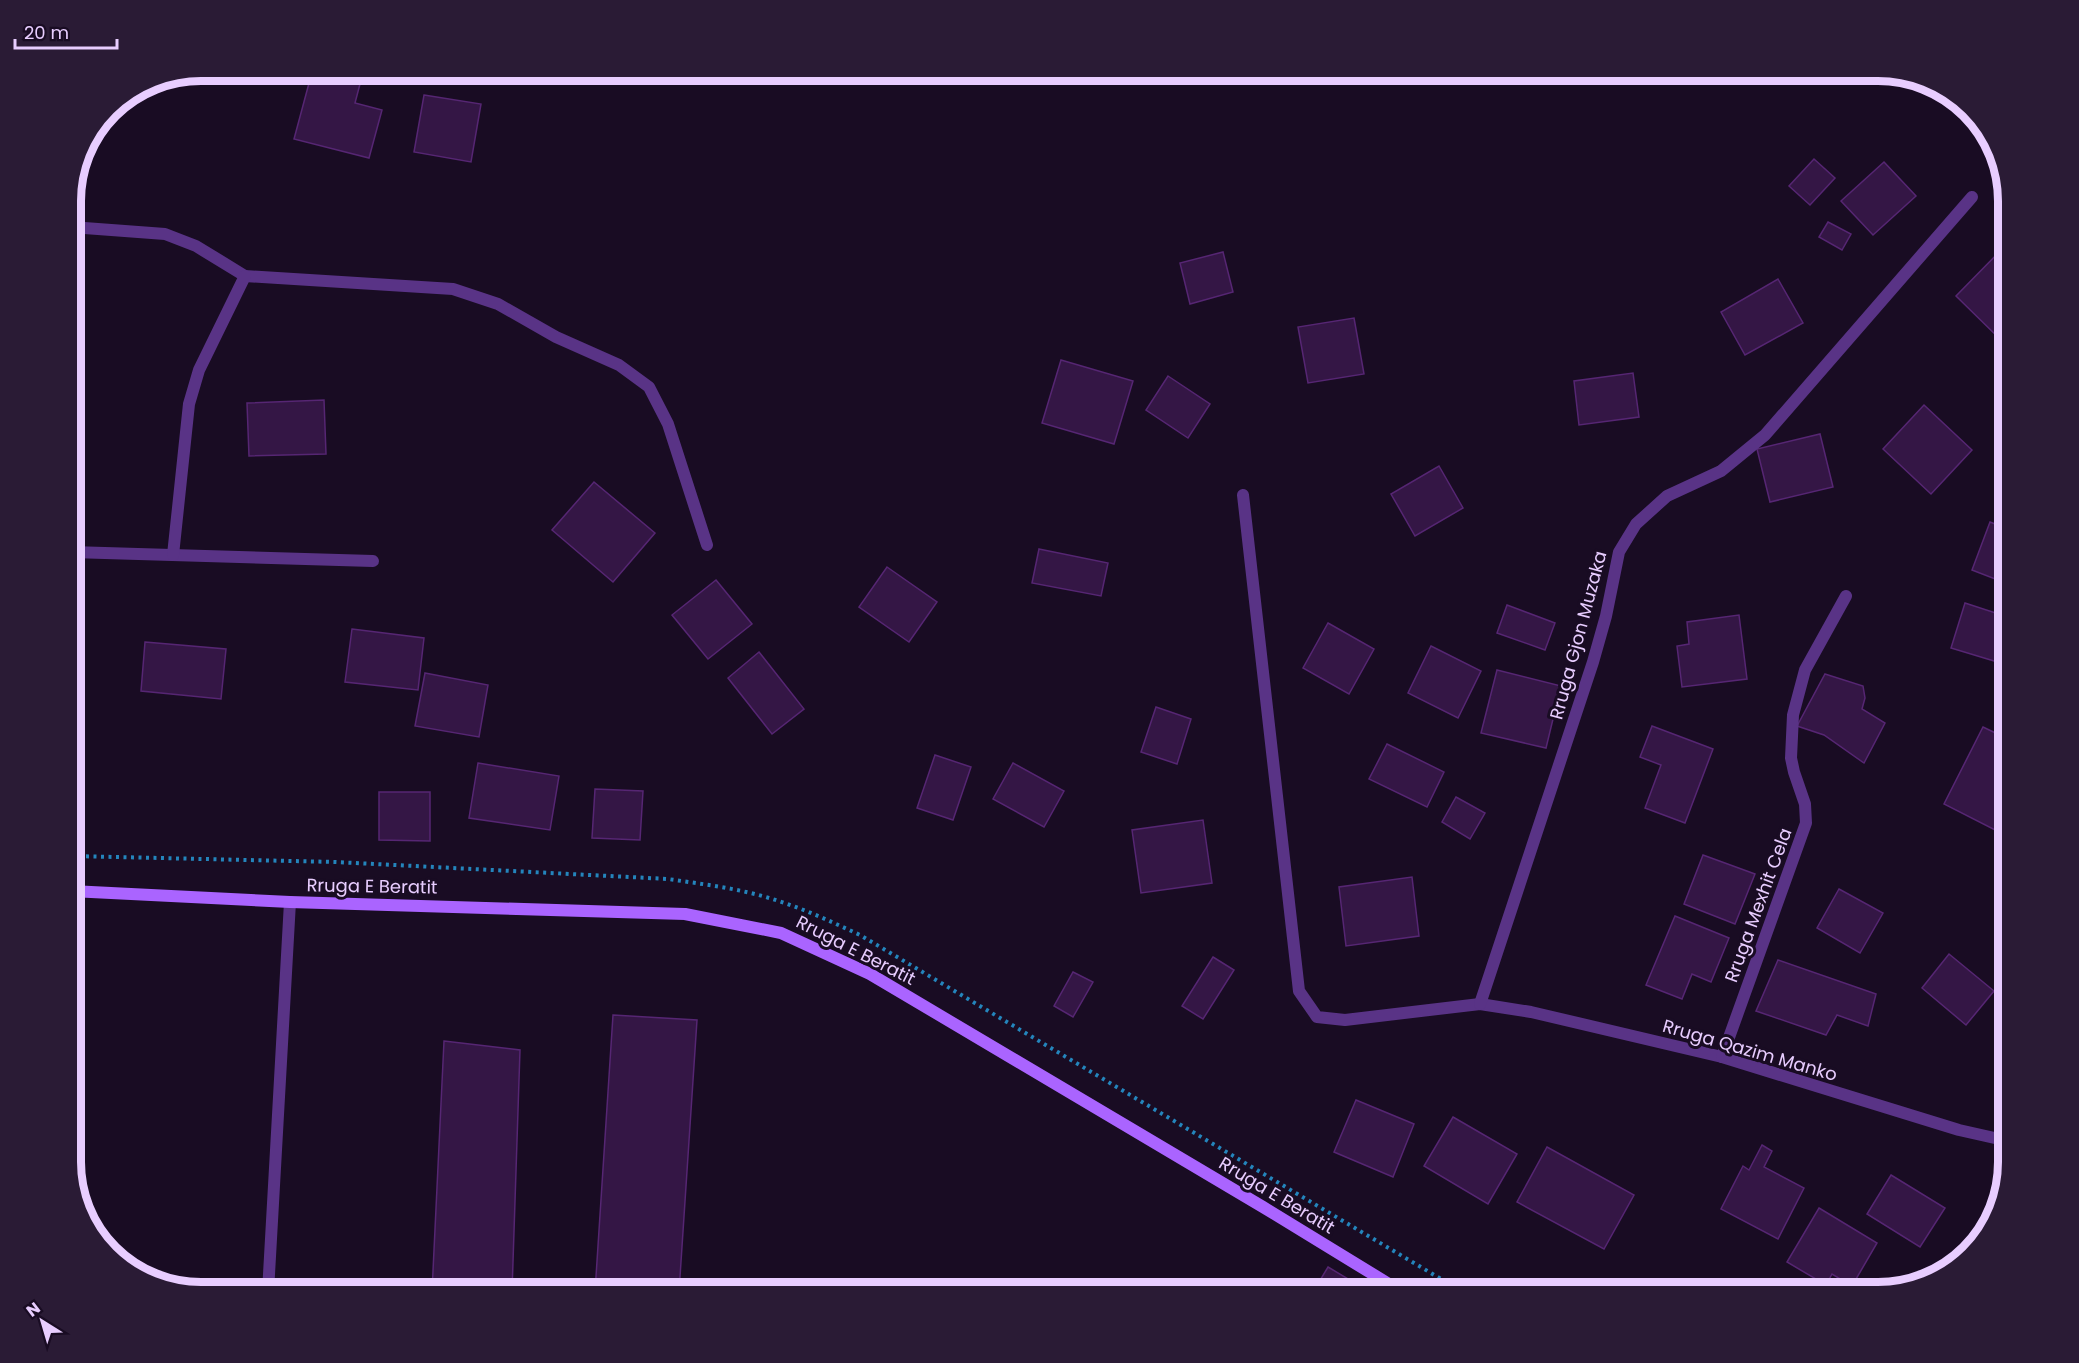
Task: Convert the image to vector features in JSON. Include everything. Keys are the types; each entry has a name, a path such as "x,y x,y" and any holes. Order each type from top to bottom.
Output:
{"main road":[{"name":"Rruga E Beratit","path":"81,892 290,902 686,914 782,933 870,974 1263,1206 1384,1282"}],"street":[{"name":"Rruga Gjon Muzaka","path":"1480,1004 1593,662 1606,616 1618,552 1636,524 1667,496 1720,471 1765,435 1972,197"},
{"path":"81,228 165,234 196,246 245,276 453,289 498,304 556,337 619,365 649,387 668,424 707,545"},
{"path":"173,555 189,404 199,370 245,276"},
{"name":"Rruga Qazim Manko","path":"1244,495 1299,990 1317,1017 1345,1020 1480,1004 1531,1011 1722,1057 1959,1130 1998,1139"},
{"path":"81,552 373,561"},
{"name":"Rruga Mexhit Cela","path":"1722,1057 1806,823 1805,804 1791,758 1793,715 1805,670 1846,596"},
{"path":"268,1282 290,902"}],"path":[{"path":"81,856 336,862 668,879 722,886 769,898 860,935 1444,1282"}],"building":[{"path":"310,81 348,81 360,84 355,103 382,110 369,158 294,139"},
{"path":"424,95 481,104 471,162 414,152"},
{"path":"1814,159 1835,178 1810,205 1789,186"},
{"path":"1884,162 1916,196 1873,235 1841,201"},
{"path":"1828,222 1851,234 1842,250 1819,237"},
{"path":"1223,252 1233,292 1190,304 1180,263"},
{"path":"1998,253 1998,337 1956,296"},
{"path":"1778,279 1803,323 1745,355 1721,312"},
{"path":"1354,318 1364,374 1308,383 1298,327"},
{"path":"1061,360 1133,381 1114,444 1042,423"},
{"path":"1633,373 1639,417 1579,425 1574,381"},
{"path":"1168,376 1210,404 1188,438 1146,410"},
{"path":"324,400 326,454 249,456 247,403"},
{"path":"1924,405 1972,450 1931,494 1883,449"},
{"path":"1820,434 1833,487 1770,502 1757,449"},
{"path":"1439,466 1463,508 1415,536 1391,494"},
{"path":"594,482 655,533 613,582 552,530"},
{"path":"1990,522 1998,525 1998,580 1972,570"},
{"path":"1039,549 1108,563 1101,596 1032,583"},
{"path":"887,567 937,602 909,642 859,607"},
{"path":"716,580 752,624 708,659 672,615"},
{"path":"1965,603 1998,614 1998,662 1951,648"},
{"path":"1507,605 1555,623 1545,650 1497,633"},
{"path":"1739,615 1747,679 1682,687 1677,646 1689,644 1687,622"},
{"path":"1328,623 1374,649 1349,694 1303,668"},
{"path":"352,629 424,638 418,690 345,682"},
{"path":"145,642 226,649 221,699 141,691"},
{"path":"1431,646 1481,671 1458,718 1408,693"},
{"path":"759,652 804,709 772,734 728,678"},
{"path":"1497,670 1561,686 1546,748 1481,733"},
{"path":"425,673 488,685 479,737 415,726"},
{"path":"1825,674 1863,686 1865,698 1862,709 1885,723 1864,763 1824,735 1797,726"},
{"path":"1156,707 1191,719 1177,764 1141,752"},
{"path":"1652,726 1713,749 1685,823 1645,808 1661,765 1640,757"},
{"path":"1983,727 1998,734 1998,831 1944,804"},
{"path":"1387,744 1444,772 1427,807 1369,779"},
{"path":"935,755 971,767 953,820 917,808"},
{"path":"478,763 559,776 550,830 469,818"},
{"path":"1013,763 1064,791 1044,827 993,799"},
{"path":"595,789 643,791 640,840 592,838"},
{"path":"379,792 430,792 430,841 379,840"},
{"path":"1456,797 1485,813 1470,839 1442,822"},
{"path":"1203,820 1212,883 1141,893 1132,830"},
{"path":"1703,855 1755,874 1735,924 1684,904"},
{"path":"1412,877 1419,936 1346,946 1339,887"},
{"path":"1839,889 1883,913 1860,953 1817,928"},
{"path":"1675,916 1729,938 1711,982 1692,974 1682,999 1646,985"},
{"path":"1949,954 1994,991 1966,1025 1922,988"},
{"path":"1213,957 1234,970 1203,1019 1182,1006"},
{"path":"1778,960 1876,994 1868,1026 1837,1015 1826,1035 1756,1011"},
{"path":"1073,972 1093,982 1073,1017 1054,1006"},
{"path":"613,1015 697,1020 680,1282 596,1282"},
{"path":"444,1041 520,1050 512,1282 432,1282"},
{"path":"1356,1100 1414,1124 1393,1177 1334,1152"},
{"path":"1453,1117 1517,1154 1488,1204 1424,1166"},
{"path":"1762,1145 1772,1151 1764,1167 1804,1188 1778,1239 1721,1209 1743,1166 1749,1170"},
{"path":"1547,1147 1634,1195 1604,1249 1517,1202"},
{"path":"1891,1175 1945,1208 1920,1247 1867,1214"},
{"path":"1819,1208 1877,1243 1854,1282 1845,1282 1832,1274 1828,1282 1821,1282 1787,1262"},
{"path":"1328,1267 1353,1282 1319,1282"}]}
